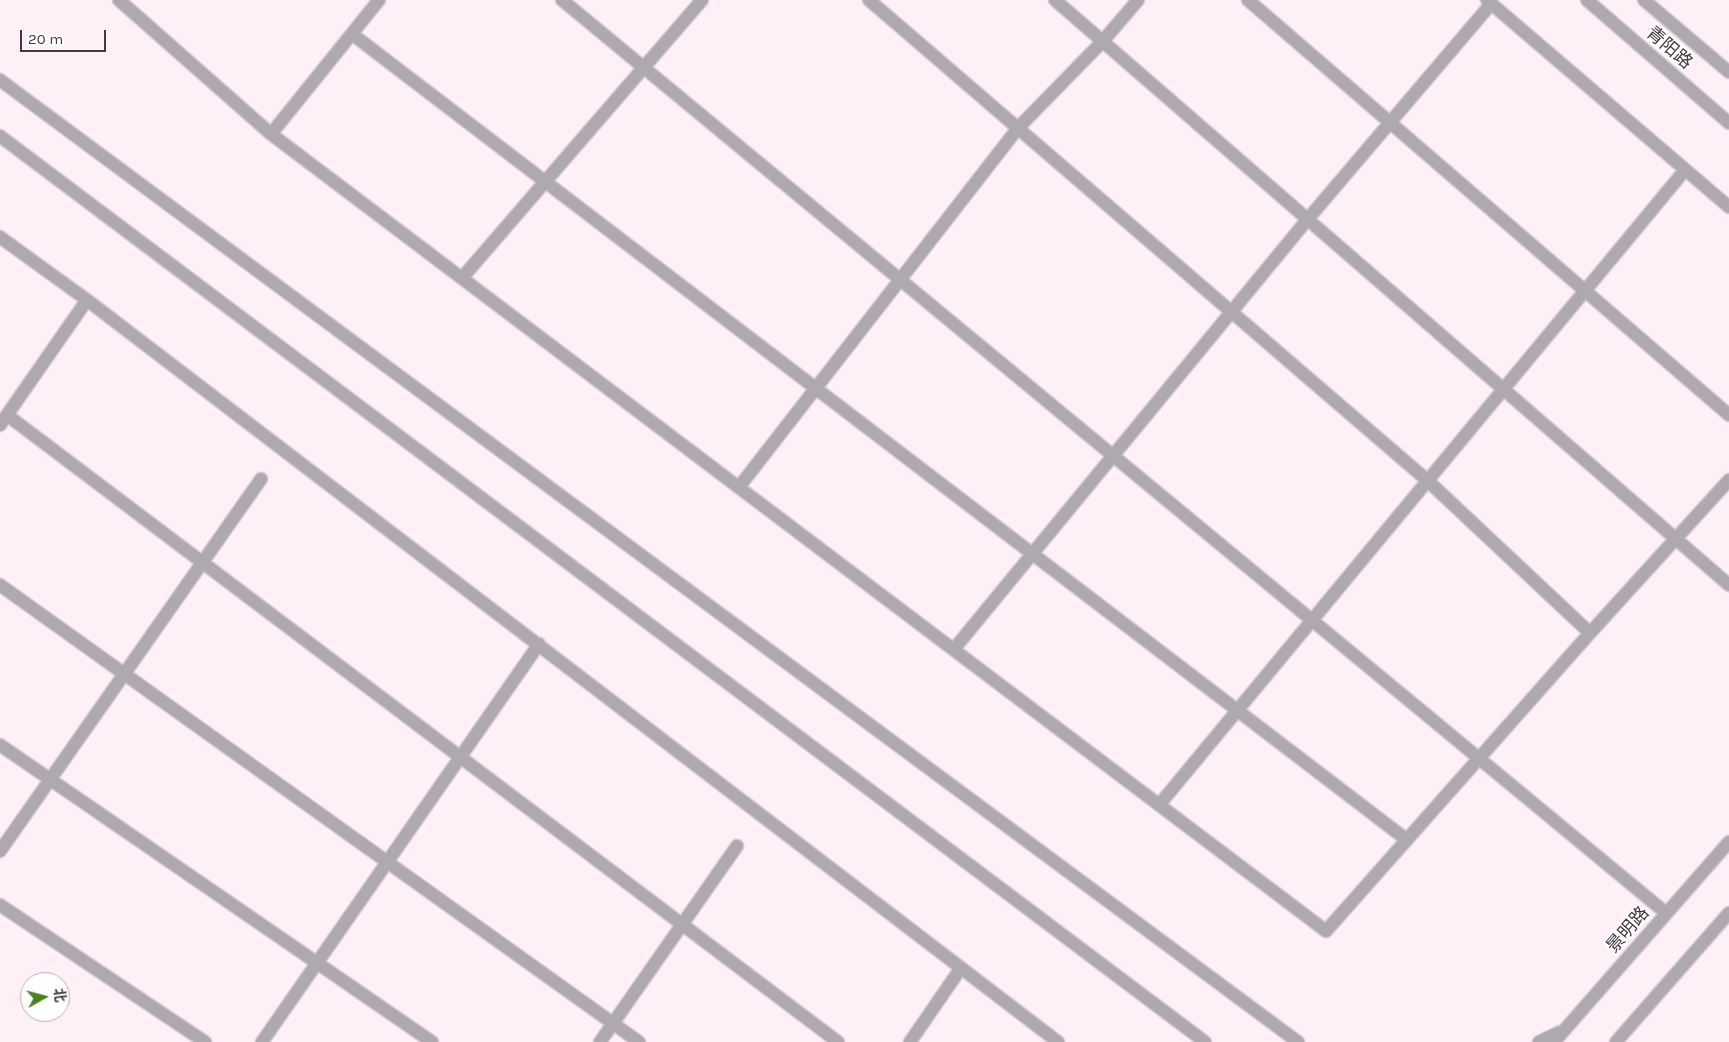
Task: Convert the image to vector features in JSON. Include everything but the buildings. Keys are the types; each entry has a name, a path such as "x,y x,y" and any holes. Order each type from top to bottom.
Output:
{"street":[{"path":"119,0 271,134 1326,931 1590,633 1729,480"},
{"path":"271,134 379,0"},
{"path":"562,0 1666,913"},
{"path":"462,278 702,0"},
{"path":"869,0 1428,480 1590,633"},
{"path":"1054,0 1729,585"},
{"path":"739,487 1018,128 1102,42 1138,0"},
{"path":"1248,0 1729,415"},
{"name":"青阳路","path":"1587,0 1729,122"},
{"name":"青阳路","path":"1644,0 1729,72"},
{"path":"954,649 1489,2 1729,208"},
{"path":"352,34 1407,840"},
{"path":"0,80 1298,1042"},
{"path":"0,136 1205,1042"},
{"path":"1159,805 1685,170"},
{"path":"0,237 87,300 1058,1042"},
{"path":"87,300 4,420 204,563 838,1042"},
{"path":"0,851 204,563 261,479"},
{"path":"0,585 638,1042"},
{"path":"262,1042 539,644"},
{"path":"0,745 432,1042"},
{"name":"景明路","path":"1554,1042 1729,842"},
{"path":"600,1042 737,846"},
{"path":"0,905 205,1042"},
{"path":"1616,1042 1729,913"},
{"path":"910,1042 961,968"},
{"path":"1539,1042 1564,1030"}]}
